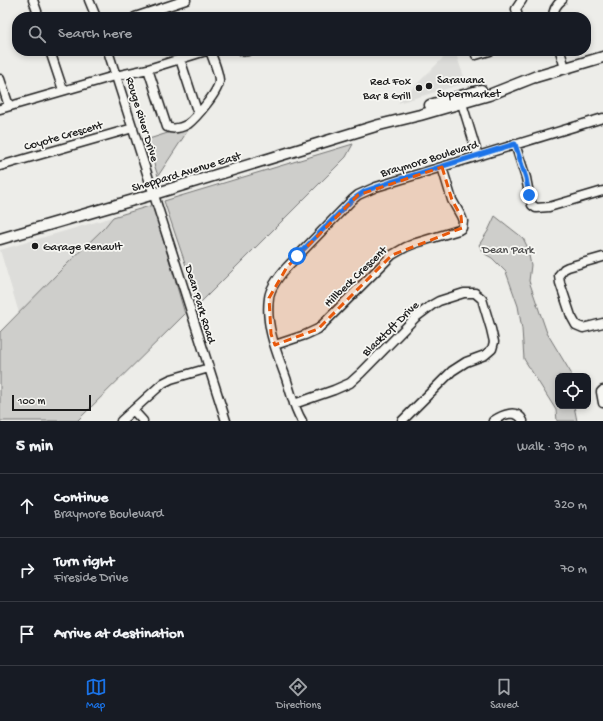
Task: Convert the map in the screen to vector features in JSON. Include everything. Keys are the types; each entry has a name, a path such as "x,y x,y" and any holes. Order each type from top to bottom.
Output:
{"main road":[{"name":"Sheppard Avenue East","path":"0,239 154,194 379,125 420,115 461,99 489,95 537,76 603,57"}],"street":[{"path":"33,0 37,12"},
{"path":"89,0 94,12"},
{"path":"150,12 186,0"},
{"path":"517,12 516,9 522,0"},
{"path":"554,12 558,3 562,0"},
{"path":"52,56 63,90"},
{"name":"Rouge River Drive","path":"110,56 154,194"},
{"path":"0,109 63,90 117,76 148,70 190,56"},
{"path":"148,70 167,126 173,129 188,123 198,114 217,90 219,81 212,56"},
{"path":"561,56 565,68"},
{"path":"180,59 198,114"},
{"path":"0,79 9,106"},
{"path":"461,99 478,156"},
{"name":"Braymore Boulevard","path":"302,421 294,404 268,318 269,298 279,277 287,266 358,195 376,187 603,118"},
{"name":"Coyote Crescent","path":"0,166 133,128"},
{"path":"515,144 526,178 530,199 532,205 536,208 549,207 603,191"},
{"name":"Hillbeck Crescent","path":"275,345 318,329 392,255 406,247 462,228 463,221 452,200 442,167"},
{"name":"Dean Park Road","path":"154,194 226,421"},
{"path":"603,257 568,267 561,272 559,278 571,316 576,325 583,328 603,323"},
{"name":"Blacktoft Drive","path":"294,404 350,383 361,374 416,317 432,305 439,301 464,294 475,293 482,299 494,342 492,349 485,355 466,362 452,371 402,421"},
{"path":"121,421 163,383 171,379 209,368"},
{"path":"603,390 601,392 603,403"},
{"path":"133,410 143,421"},
{"path":"495,420 503,415 514,414 519,416 523,421"}],"highlighted area":[{"path":"442,167 452,200 461,216 462,228 392,255 318,329 275,345 271,334 269,298 287,267 358,195"}],"shaded area":[{"path":"445,56 457,56 466,83 398,103"},
{"path":"113,217 104,228 19,313 0,250"}],"green space":[{"path":"194,121 158,176 146,140 183,128"},
{"path":"353,144 346,157 199,304 164,201"},
{"path":"153,205 185,314 77,421 0,421 0,332 104,228 113,217"},
{"name":"Dean Park","path":"495,216 523,238 527,246 531,265 529,281 547,333 571,373 555,373 555,408 524,359 522,329 518,306 506,272 492,258 485,254 479,245"},
{"name":"Dean Park","path":"575,409 577,421 557,421 556,410"}],"place":[{"name":"Saravana Supermarket","path":"429,86"},
{"name":"Red Fox Bar & Grill","path":"419,88"},
{"name":"Garage Renault","path":"35,246"}],"route":[{"path":"297,256 352,200 365,191 515,144 528,185 529,195"}]}
